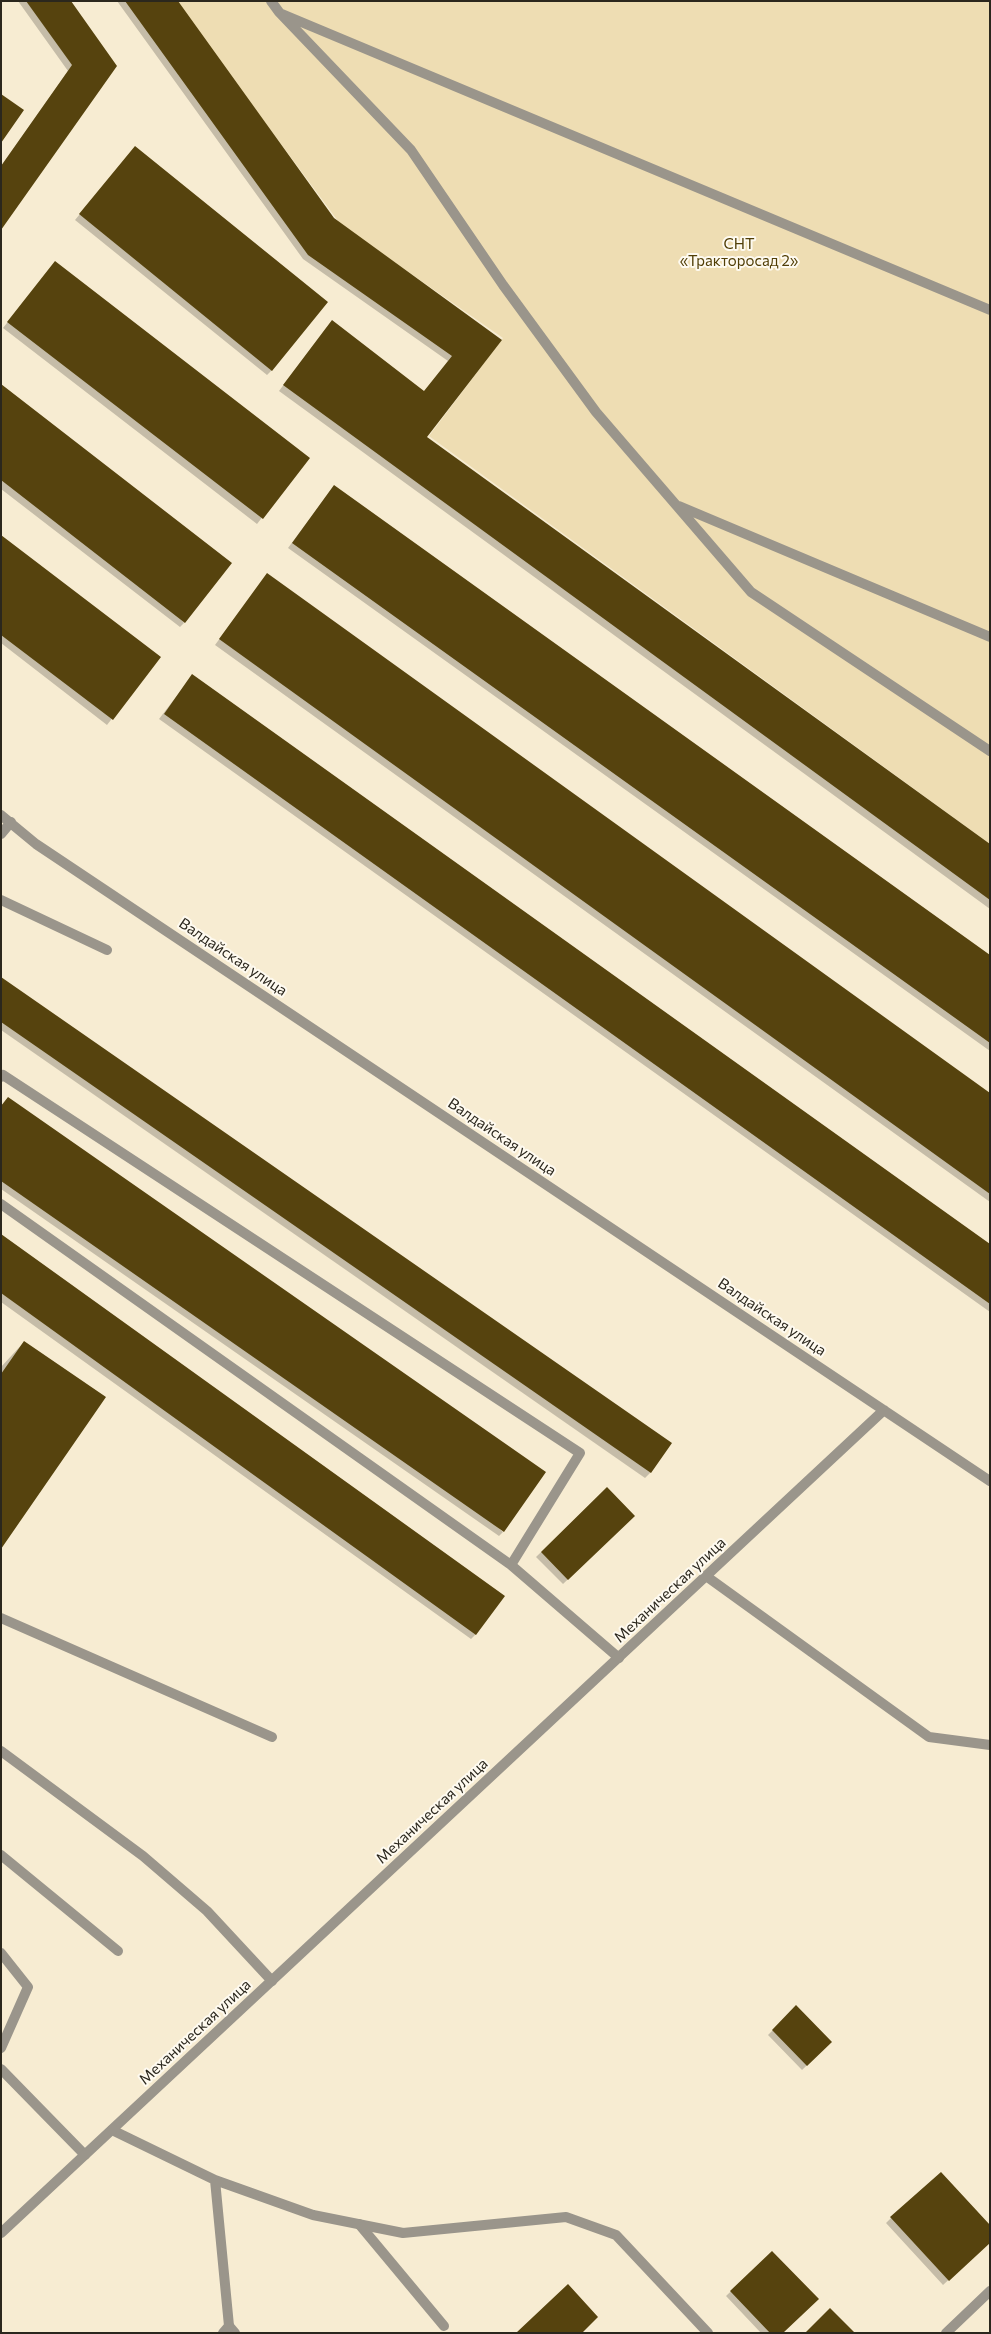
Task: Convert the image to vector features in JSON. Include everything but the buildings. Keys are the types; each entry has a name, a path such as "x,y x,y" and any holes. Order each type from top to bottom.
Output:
{"street":[{"path":"271,1 279,12 411,150 503,285 596,412 752,592 990,751"},
{"path":"279,12 990,310"},
{"path":"675,504 990,638"},
{"name":"Валдайская улица","path":"1,815 36,844 990,1481"},
{"path":"1,834 11,822"},
{"path":"1,900 106,950"},
{"path":"2,1076 580,1453 511,1565"},
{"path":"1,1204 511,1565 619,1658"},
{"name":"Механическая улица","path":"1,2233 884,1410"},
{"path":"706,1576 929,1737 990,1745"},
{"path":"1,1618 272,1737"},
{"path":"1,1751 144,1856 207,1911 272,1981"},
{"path":"1,1855 118,1951"},
{"path":"1,1954 28,1987 1,2048"},
{"path":"1,2069 85,2155"},
{"path":"112,2130 215,2180 313,2214 403,2233 566,2217 616,2235 708,2333"},
{"path":"215,2180 229,2331"},
{"path":"360,2224 444,2326"},
{"path":"946,2333 990,2291"}],"green space":[{"name":"СНТ «Тракторосад 2»","path":"175,1 990,1 990,844 429,436 503,338 341,225"}]}
